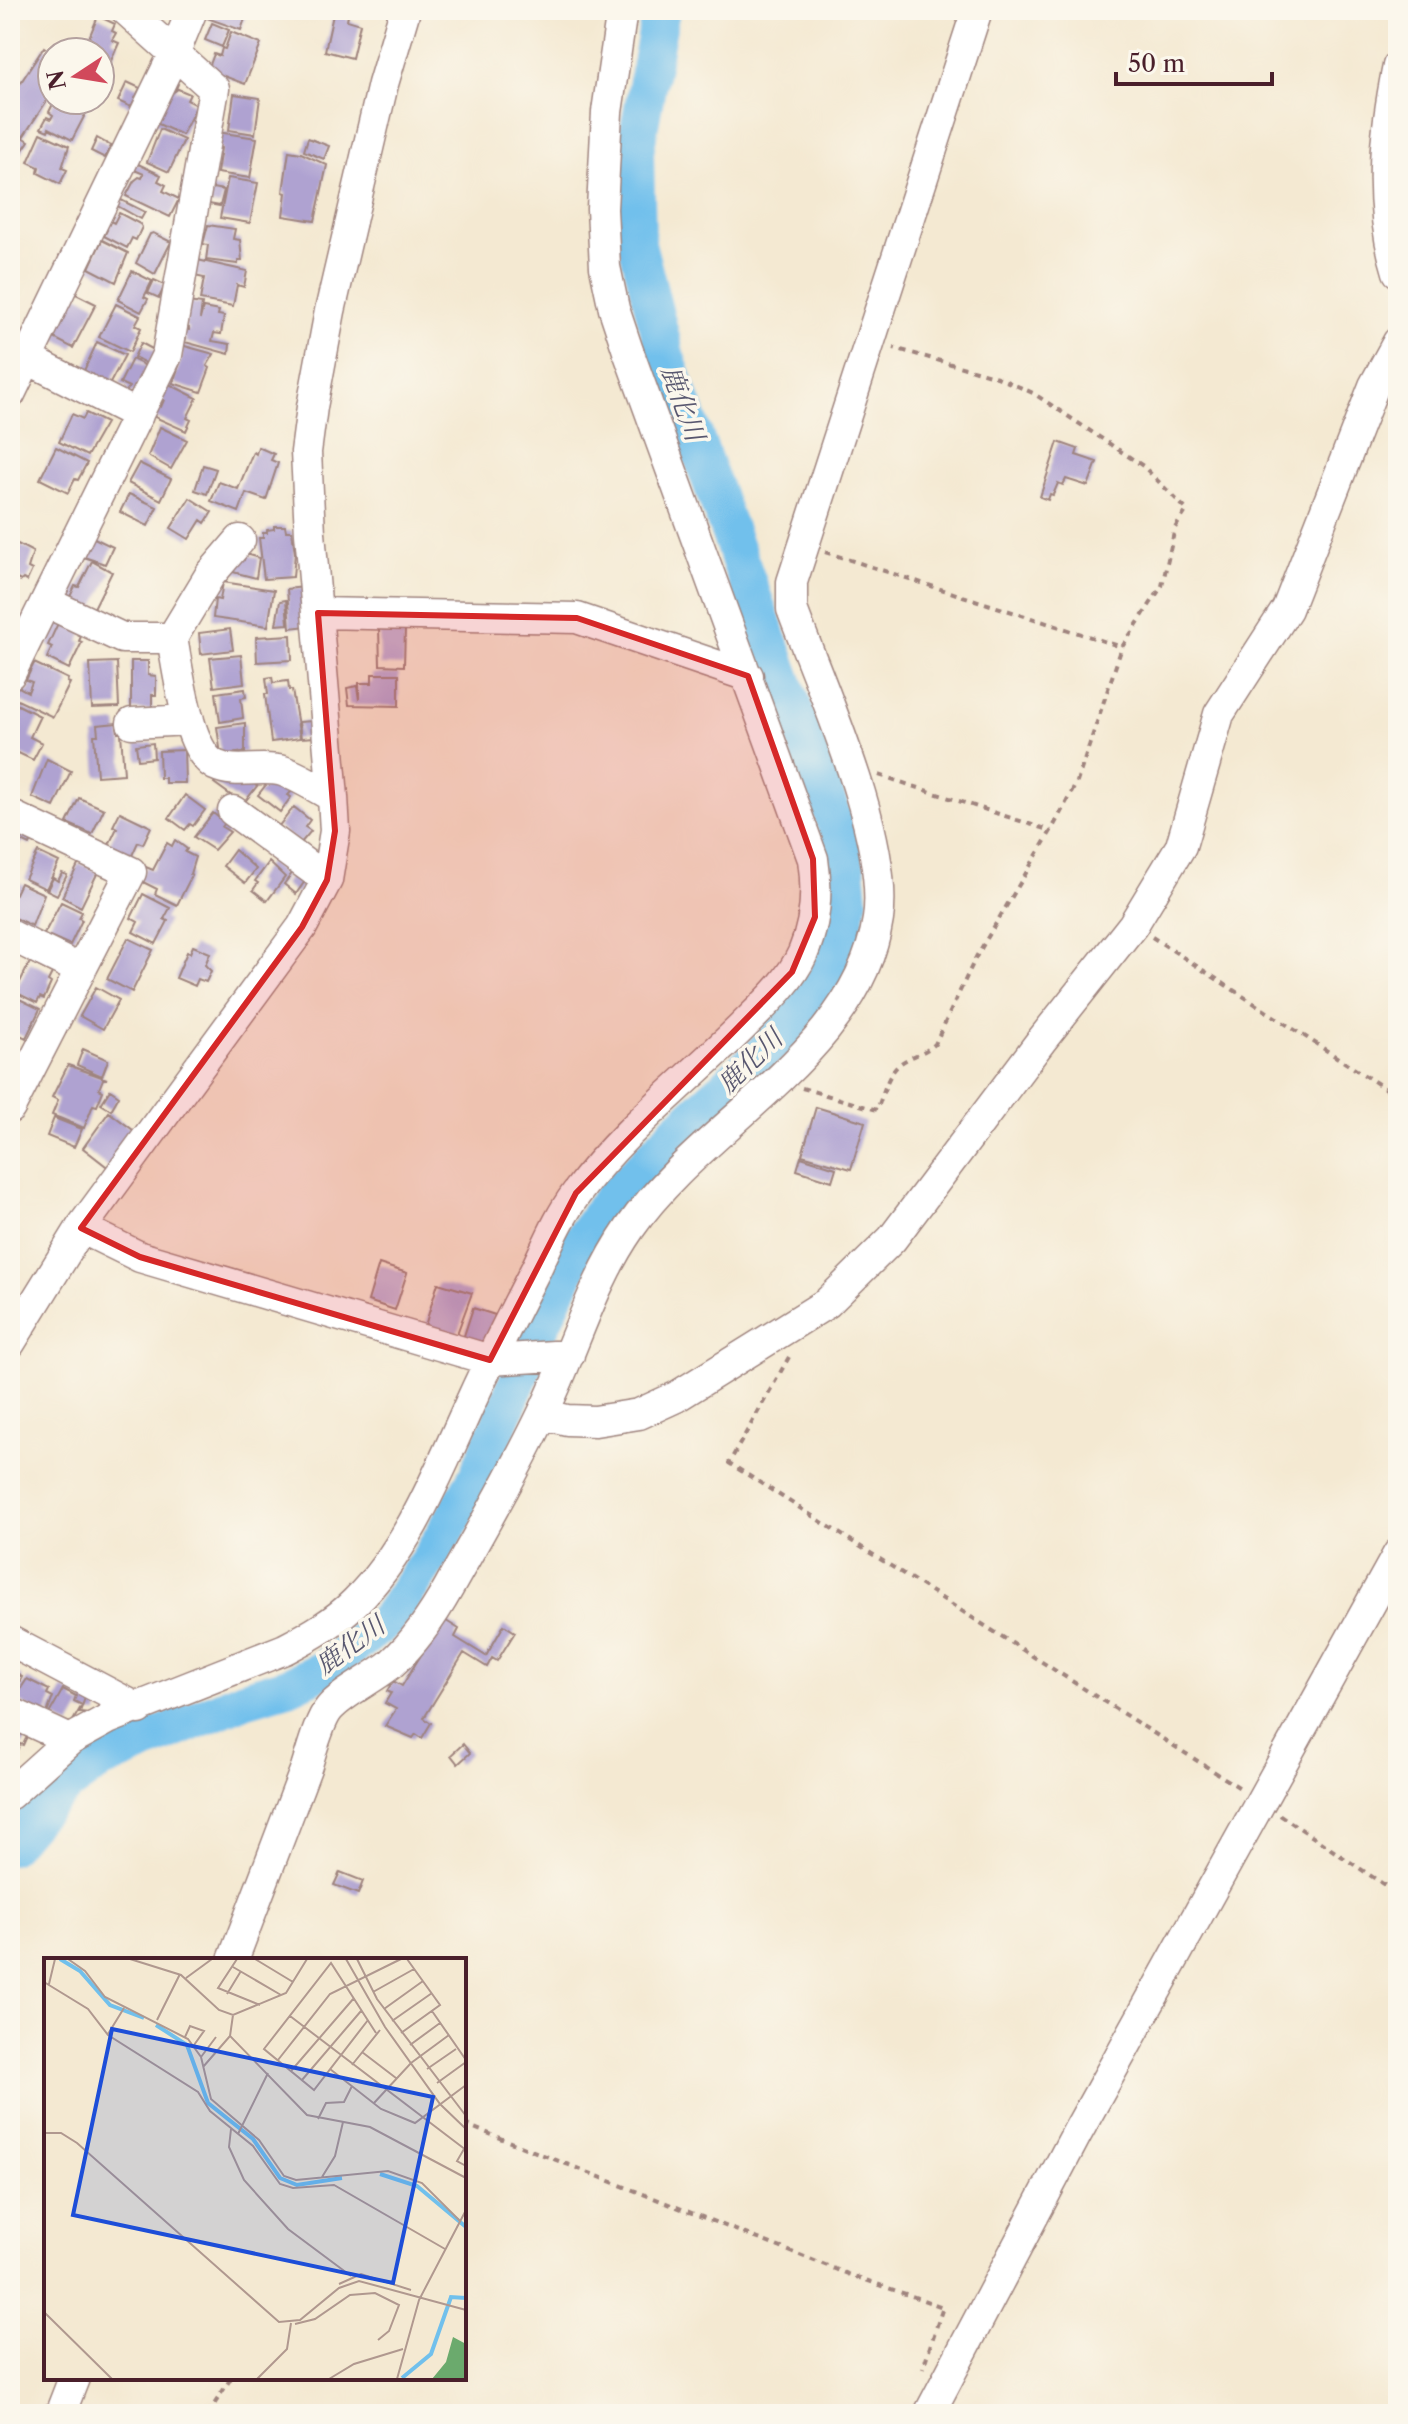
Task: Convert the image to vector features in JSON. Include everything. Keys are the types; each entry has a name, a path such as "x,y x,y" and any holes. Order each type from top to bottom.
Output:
{"street":[{"path":"10,674 167,355 214,89 126,10"},
{"path":"10,394 18,355 174,54 192,10"},
{"path":"10,1343 81,1228 302,927 327,880 335,831 306,452 330,311 383,84 405,10"},
{"path":"10,1794 70,1740 108,1719 139,1709 312,1636 356,1601 407,1531 576,1193 641,1121 710,1058 780,987 802,955 809,936 816,902 813,859 628,351 614,309 605,267 602,209 607,112 622,10"},
{"path":"234,1958 328,1710 392,1663 421,1631 446,1591 543,1414 564,1356 609,1260 656,1192 777,1081 839,1014 863,970 878,918 878,869 850,766 792,609 792,582 977,10"},
{"path":"1398,66 1387,121 1383,175 1390,248 1398,272"},
{"path":"543,1414 567,1420 595,1421 639,1414 676,1397 827,1303 892,1239 1133,925 1181,846 1219,714 1287,609 1374,386 1398,342"},
{"path":"18,355 138,415"},
{"path":"240,540 210,575 172,638 189,720 197,742 212,764 224,768 285,772 333,797"},
{"path":"46,602 122,638 172,638"},
{"path":"318,613 577,618 748,676"},
{"path":"132,723 189,720"},
{"path":"233,811 327,880"},
{"path":"10,815 131,872 81,970 22,1058 10,1108"},
{"path":"10,935 81,970"},
{"path":"81,1228 140,1257 490,1360 564,1356"},
{"path":"929,2414 1077,2133 1398,1554"},
{"path":"10,1641 139,1709"},
{"path":"10,1712 70,1740"},
{"path":"60,2414 73,2380"}],"path":[{"path":"777,1081 877,1110 893,1070 904,1060 926,1052 935,1044 976,957 1077,782 1122,647 1162,586 1175,528 1187,510 1143,466 1033,393 997,377 871,342"},
{"path":"804,545 1122,647"},
{"path":"850,766 1051,831"},
{"path":"1133,925 1398,1097"},
{"path":"788,1328 789,1357 729,1463 1259,1801 1398,1894"},
{"path":"466,2125 848,2274 943,2307"},
{"path":"208,2414 230,2380"}],"highlighted area":[{"path":"318,613 577,618 748,676 813,859 815,917 792,972 576,1193 490,1360 140,1257 81,1228 302,927 327,880 335,831"}],"building":[{"path":"207,10 248,10 241,30 204,17"},
{"path":"334,10 349,10 347,20 360,24 352,58 325,51"},
{"path":"98,16 115,24 112,31 116,33 114,36 90,36"},
{"path":"212,23 229,30 222,47 205,40"},
{"path":"231,32 261,44 245,84 208,70 214,54 220,56 222,48 225,49"},
{"path":"36,59 37,116 23,137 29,141 18,157 10,152 10,99"},
{"path":"127,82 140,88 131,107 118,101"},
{"path":"173,82 178,84 175,91 178,89 190,94 187,100 197,105 182,135 154,122"},
{"path":"234,94 260,98 255,134 229,130"},
{"path":"52,116 84,116 72,140 49,128 48,131 41,128 47,117 51,119"},
{"path":"160,129 184,140 169,172 147,162"},
{"path":"217,132 257,138 250,178 217,173 221,148 214,147"},
{"path":"41,133 69,146 62,168 67,170 60,184 38,173 39,167 28,162"},
{"path":"97,138 111,146 105,158 91,151"},
{"path":"308,138 329,146 324,159 304,151"},
{"path":"289,151 327,165 315,221 283,216"},
{"path":"136,163 161,175 158,181 166,185 163,191 179,199 170,217 126,196 134,181 144,174 132,169"},
{"path":"228,178 258,183 250,223 220,218"},
{"path":"206,187 224,190 220,206 203,203"},
{"path":"117,198 145,212 141,219 114,204"},
{"path":"119,213 142,227 136,240 132,238 127,248 104,236 108,220 114,223"},
{"path":"208,225 235,229 233,239 240,240 242,261 238,264 206,260 208,245 203,244"},
{"path":"153,233 171,242 155,274 136,263"},
{"path":"102,240 128,253 116,282 89,268"},
{"path":"193,259 247,271 244,287 237,285 233,306 200,300 204,278 190,275"},
{"path":"132,271 152,281 141,312 118,300"},
{"path":"154,280 165,285 159,298 148,293"},
{"path":"72,292 96,304 73,348 52,337"},
{"path":"188,302 202,304 200,319 203,308 219,311 218,315 224,316 221,334 214,333 212,341 230,344 229,354 185,342 182,330 189,330 185,327"},
{"path":"116,304 140,316 135,325 141,328 130,352 99,337"},
{"path":"97,342 125,355 108,387 82,375"},
{"path":"141,343 156,351 149,365 134,357"},
{"path":"181,345 214,354 207,366 210,368 201,392 173,383 182,357"},
{"path":"132,359 148,367 136,391 129,394 126,392 129,387 120,383"},
{"path":"167,383 197,398 187,418 191,420 186,431 148,414 154,403 161,407 164,400 159,397"},
{"path":"86,413 106,423 87,456 59,442 72,414 83,419"},
{"path":"160,427 187,440 171,469 148,456"},
{"path":"1058,442 1078,449 1076,455 1097,462 1088,486 1066,479 1063,485 1058,483 1048,500 1040,497"},
{"path":"56,447 87,463 68,493 40,479"},
{"path":"258,447 274,454 271,460 278,463 266,500 246,493 239,512 211,501 219,482 238,489"},
{"path":"139,463 171,479 161,500 128,483"},
{"path":"203,465 216,469 207,494 195,490"},
{"path":"129,494 157,507 148,526 120,512"},
{"path":"190,498 212,512 205,523 201,520 189,539 171,528"},
{"path":"274,526 285,526 286,531 292,531 295,553 293,577 264,579 259,538 263,538 263,533 274,529"},
{"path":"90,536 113,547 105,564 84,557"},
{"path":"10,540 33,552 28,568 32,570 27,581 10,576"},
{"path":"245,554 259,558 256,578 233,572 237,558 244,560"},
{"path":"92,561 112,572 92,612 68,601"},
{"path":"223,582 274,590 268,626 213,618 215,599 220,600"},
{"path":"304,587 307,626 290,628 287,589"},
{"path":"286,600 288,624 276,625 280,601"},
{"path":"59,621 83,632 79,641 82,642 69,669 47,658 52,647 48,645"},
{"path":"379,627 405,627 404,666 380,665"},
{"path":"230,629 233,650 201,654 199,633"},
{"path":"291,635 292,660 257,662 256,637"},
{"path":"241,655 244,683 214,687 210,658"},
{"path":"131,661 148,661 148,675 156,676 152,710 131,710"},
{"path":"117,662 119,707 92,708 90,663"},
{"path":"34,663 68,679 70,683 53,717 11,697 17,686 28,692 32,682 26,680"},
{"path":"372,674 399,674 399,706 349,705 347,688 357,686 359,700 359,683 372,683"},
{"path":"272,677 273,683 288,681 300,738 271,742 265,694 268,694 266,678"},
{"path":"245,689 246,697 241,698 243,718 220,722 216,693"},
{"path":"10,701 40,716 30,737 42,743 33,760 10,749"},
{"path":"313,721 315,737 301,738 299,722"},
{"path":"117,723 118,733 121,733 124,774 97,776 94,735 98,735 97,725"},
{"path":"245,723 245,752 221,755 217,727"},
{"path":"153,743 154,758 138,760 136,745"},
{"path":"184,750 185,783 165,783 165,778 160,778 159,751"},
{"path":"47,759 71,771 54,807 32,797"},
{"path":"221,774 242,775 257,786 243,804 214,783"},
{"path":"273,776 292,791 280,812 258,795"},
{"path":"185,795 205,810 193,826 190,824 185,830 169,818"},
{"path":"79,798 104,809 92,834 67,823"},
{"path":"294,807 310,820 305,827 311,831 300,844 278,827"},
{"path":"120,812 151,827 143,844 138,842 130,860 107,849 117,828 113,826"},
{"path":"213,813 225,823 222,827 230,832 214,850 194,837"},
{"path":"14,828 33,838 30,845 22,841 10,863 10,833"},
{"path":"175,840 187,849 185,852 195,857 192,875 177,905 155,894 157,889 139,880 146,867 153,870 167,843 172,846"},
{"path":"235,850 256,869 245,883 223,866"},
{"path":"38,852 59,862 46,889 25,879"},
{"path":"269,862 285,877 267,901 253,890 258,883 255,881"},
{"path":"79,863 98,872 81,907 62,897"},
{"path":"293,872 305,881 296,894 284,884"},
{"path":"62,873 67,875 57,895 47,890 53,878 58,881"},
{"path":"20,883 44,894 32,926 11,916 13,911 10,904"},
{"path":"143,894 170,908 164,919 168,921 156,944 133,932 138,922 131,918"},
{"path":"61,902 82,912 79,918 82,920 70,945 50,936 47,941 42,938"},
{"path":"128,938 153,950 132,992 107,979"},
{"path":"193,946 210,953 205,965 211,971 206,982 198,979 195,986 176,978 187,952 190,953"},
{"path":"30,962 52,973 44,999 40,997 37,1003 15,992"},
{"path":"96,987 119,1000 103,1029 80,1016"},
{"path":"11,995 40,1009 26,1038 10,1030"},
{"path":"83,1049 108,1060 102,1076 77,1065"},
{"path":"68,1065 107,1079 103,1079 99,1089 103,1091 97,1106 93,1105 84,1128 52,1115 58,1100 52,1097"},
{"path":"110,1090 119,1096 111,1110 101,1104"},
{"path":"816,1107 865,1122 851,1169 802,1155"},
{"path":"109,1112 137,1133 110,1169 83,1148"},
{"path":"54,1118 82,1129 74,1147 47,1136"},
{"path":"801,1157 836,1168 832,1181 797,1170"},
{"path":"379,1264 407,1273 395,1310 368,1301"},
{"path":"438,1283 472,1293 455,1339 424,1329"},
{"path":"473,1308 495,1315 485,1346 463,1339"},
{"path":"443,1619 459,1629 455,1637 486,1656 504,1625 515,1632 497,1661 492,1658 487,1667 464,1653 424,1718 431,1723 422,1738 416,1734 413,1738 385,1726 396,1709 385,1703 391,1693 387,1691 393,1681 402,1686"},
{"path":"10,1670 22,1677 10,1700"},
{"path":"27,1679 49,1690 47,1694 53,1697 46,1716 14,1699"},
{"path":"63,1689 76,1696 74,1701 82,1705 70,1726 49,1714"},
{"path":"86,1695 99,1700 98,1714 80,1712"},
{"path":"10,1726 28,1734 10,1765"},
{"path":"463,1744 470,1753 458,1764 451,1755"},
{"path":"340,1872 363,1881 358,1894 334,1885"}],"waterway":[{"name":"鹿化川","path":"10,1846 65,1786 97,1763 244,1699 288,1686 324,1669 388,1619 432,1555 477,1477 539,1330 582,1239 611,1199 676,1132 770,1046 801,1013 825,980 841,939 849,899 844,847 666,358 637,244 635,152 661,10"}]}
